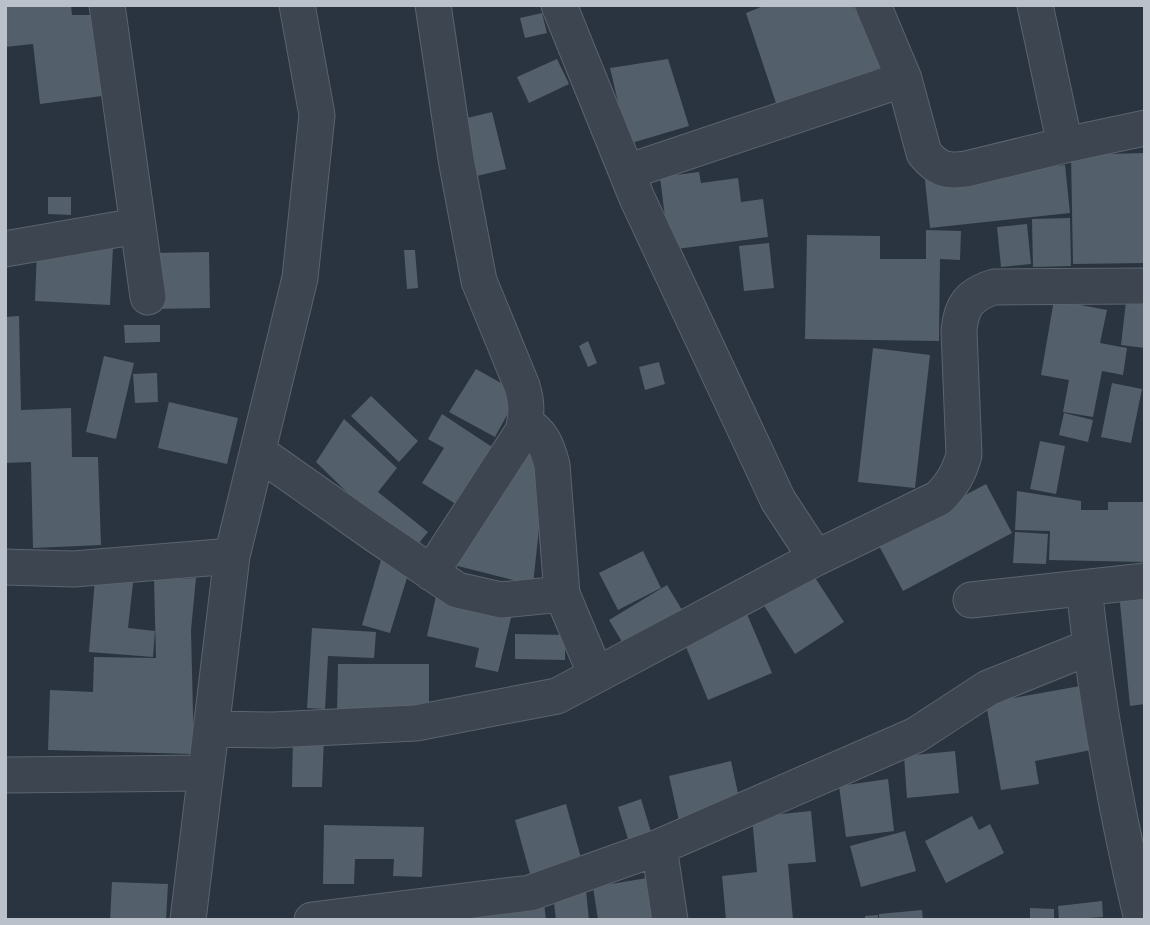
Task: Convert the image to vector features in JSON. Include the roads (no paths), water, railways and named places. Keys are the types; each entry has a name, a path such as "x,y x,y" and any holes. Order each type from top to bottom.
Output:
{"street":[{"path":"107,5 148,297"},
{"path":"188,920 232,556 300,278 317,115 297,5"},
{"path":"431,573 523,431 527,416 522,386 480,281 456,159 433,5"},
{"path":"559,5 637,198 778,500 816,558"},
{"path":"873,5 904,79 923,153 931,163 942,169 966,169 1145,128"},
{"path":"1035,5 1065,145"},
{"path":"627,172 904,79"},
{"path":"5,249 137,226"},
{"path":"211,729 272,730 415,723 557,696 816,558 939,498 951,486 960,471 964,455 959,331 964,308 971,298 994,287 1145,286"},
{"path":"525,423 542,437 547,447 552,465 562,593 596,675"},
{"path":"258,452 457,590 500,600 562,593"},
{"path":"5,567 74,569 232,556"},
{"path":"971,600 1145,582"},
{"path":"1084,588 1090,647 1123,842 1142,920"},
{"path":"312,920 530,893 659,847 916,735 988,688 1090,647"},
{"path":"5,775 206,773"},
{"path":"659,847 670,920"}]}
